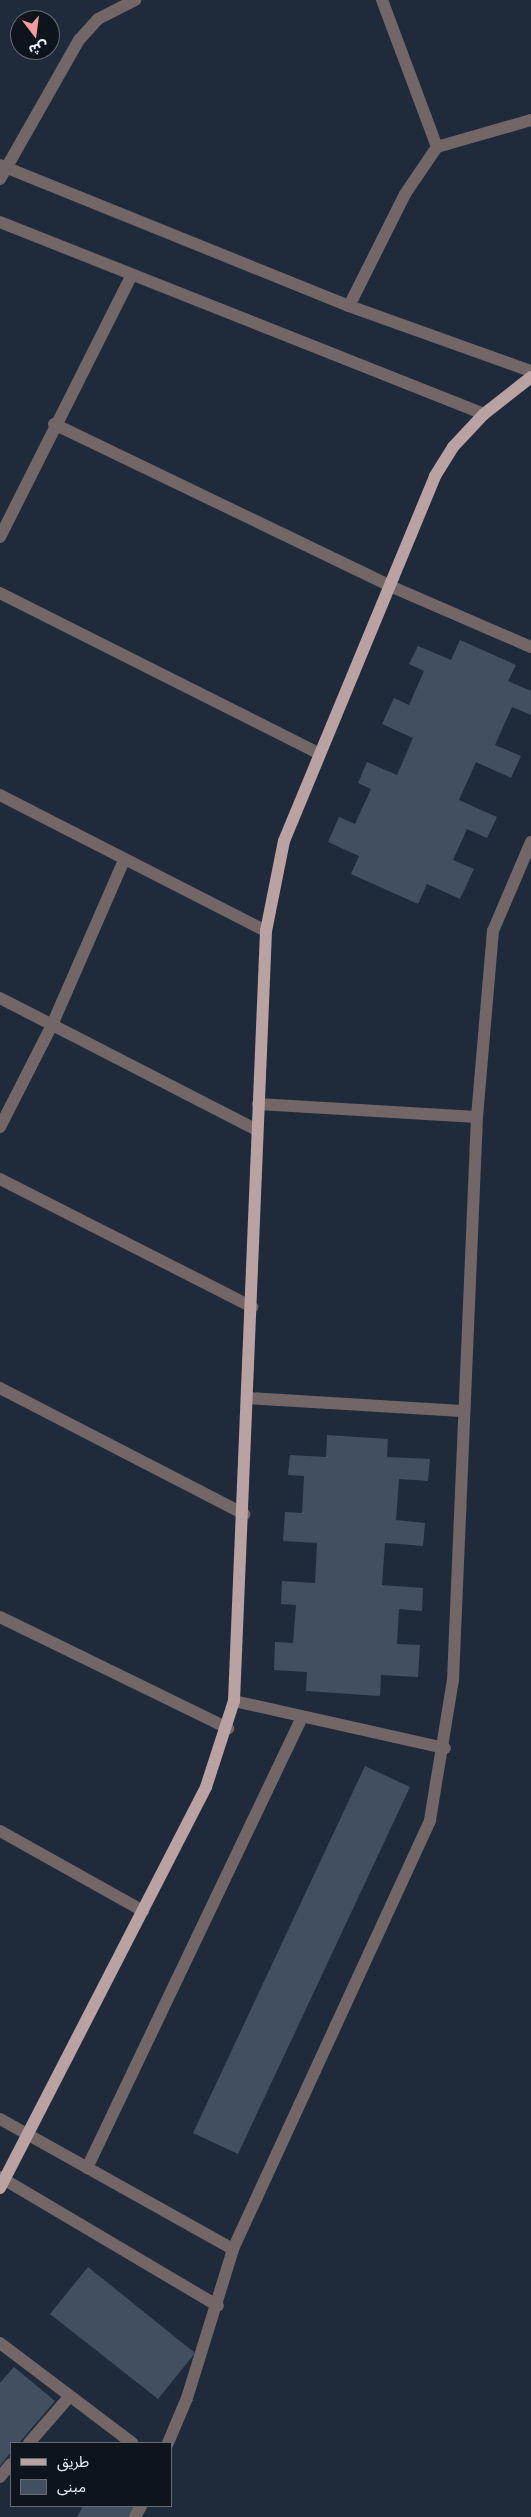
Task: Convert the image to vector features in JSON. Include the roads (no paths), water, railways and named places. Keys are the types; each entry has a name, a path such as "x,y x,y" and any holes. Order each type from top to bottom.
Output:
{"main road":[{"path":"1,2182 29,2136 206,1787 228,1728 234,1701 244,1514 266,931 284,842 435,476 453,447 484,414 531,377"}],"street":[{"path":"0,179 3,166 79,40 98,19 135,0"},
{"path":"382,0 437,147"},
{"path":"349,306 405,194 437,147 531,120"},
{"path":"3,166 349,306 531,372"},
{"path":"0,222 484,414"},
{"path":"0,536 54,424 132,275"},
{"path":"54,424 390,586 531,647"},
{"path":"0,593 320,754"},
{"path":"0,795 266,931"},
{"path":"168,2442 218,2306 233,2248 430,1820 445,1748 453,1680 462,1411 476,1117 493,931 531,842"},
{"path":"0,1127 52,1025 124,860"},
{"path":"0,998 257,1130"},
{"path":"258,1104 476,1117"},
{"path":"0,1179 252,1307"},
{"path":"0,1388 244,1514"},
{"path":"248,1398 462,1411"},
{"path":"0,1617 228,1728"},
{"path":"234,1701 301,1719 445,1748"},
{"path":"87,2168 301,1719"},
{"path":"0,1831 143,1912"},
{"path":"0,2119 233,2248"},
{"path":"1,2182 218,2306"},
{"path":"0,2343 131,2442"},
{"path":"30,2442 70,2396"},
{"path":"0,2477 10,2465"}]}
